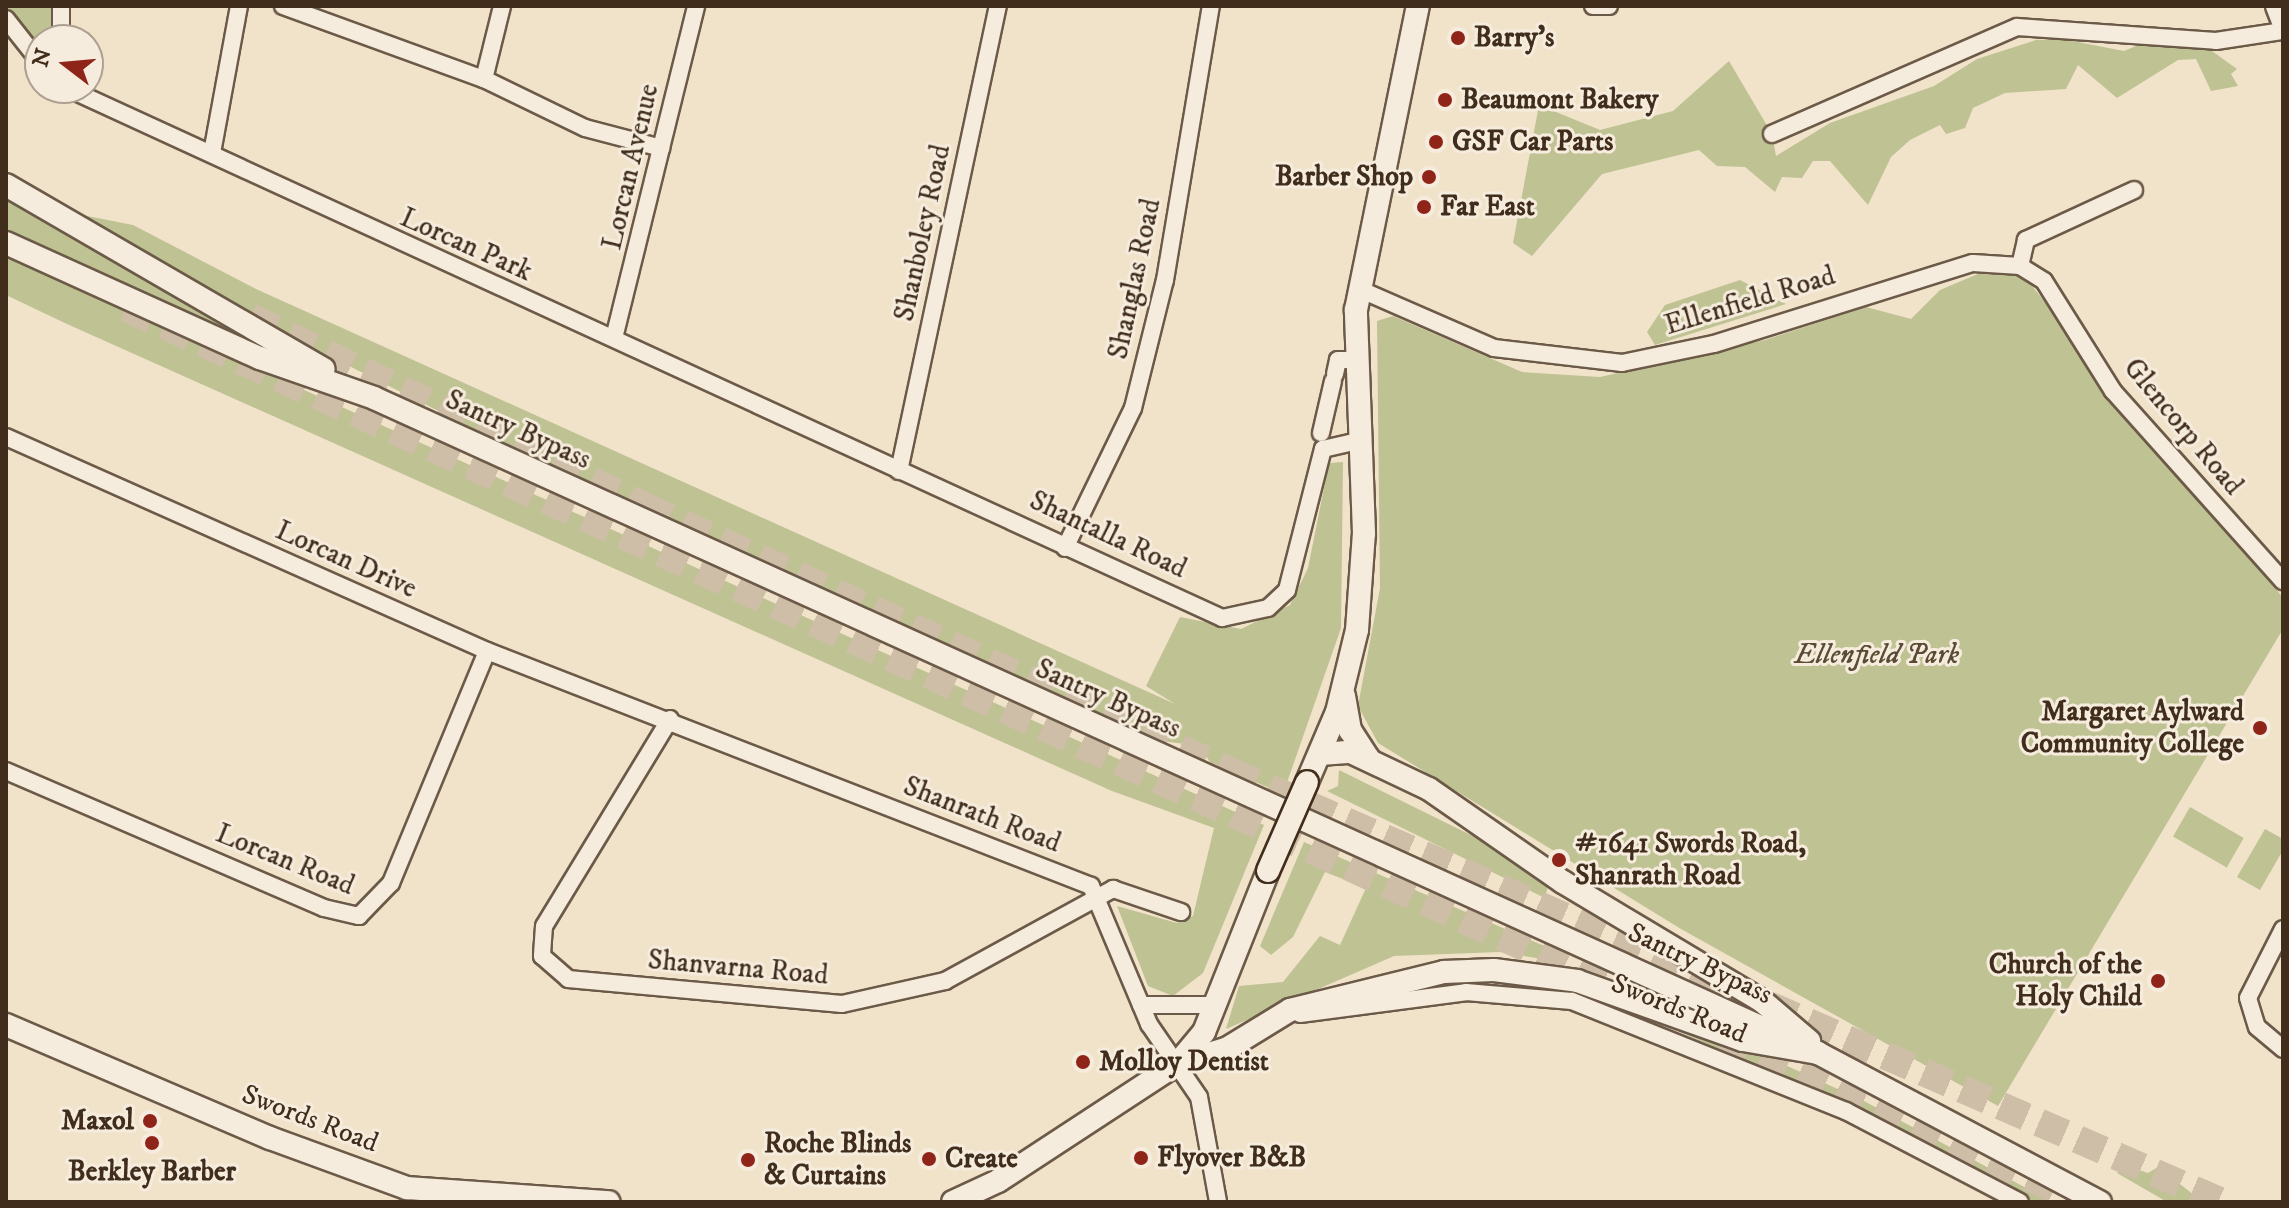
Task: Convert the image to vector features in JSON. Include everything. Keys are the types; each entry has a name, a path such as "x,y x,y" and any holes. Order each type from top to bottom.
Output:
{"main road":[{"path":"1177,1064 1204,1032 1211,1005 1320,754 1343,686 1364,573 1355,360 1359,289 1418,6"},
{"path":"2277,6 2283,22"},
{"name":"Santry Bypass","path":"6,185 374,398"},
{"name":"Santry Bypass","path":"6,243 260,358 374,398 1818,1053"},
{"path":"1343,686 1350,730 1370,760"},
{"name":"Swords Road","path":"1320,754 1370,760 1429,789 1563,882 1762,1001 1818,1053 2100,1202"},
{"name":"Swords Road","path":"953,1202 998,1181 1177,1064 1228,1048 1290,1010 1444,972 1494,970 1577,981 1743,1040 1818,1053"},
{"name":"Swords Road","path":"6,1025 270,1138 407,1188 609,1202"}],"street":[{"path":"212,153 239,6"},
{"path":"283,6 484,79 585,128 661,148"},
{"path":"484,79 502,6"},
{"name":"Lorcan Avenue","path":"614,338 696,6"},
{"name":"Shanboley Road","path":"899,471 998,6"},
{"name":"Shanglas Road","path":"1065,548 1133,408 1165,280 1211,6"},
{"path":"1593,6 1609,6"},
{"path":"6,19 24,42"},
{"path":"1772,134 2017,27 2216,41 2283,31"},
{"name":"Lorcan Park","path":"101,104 614,338 734,398"},
{"path":"2020,266 2026,240 2134,190"},
{"name":"Ellenfield Road","path":"1359,289 1494,348 1622,363 1714,344 1973,263 2020,266"},
{"name":"Glencorp Road","path":"2020,266 2044,281 2113,391 2283,581"},
{"path":"1321,433 1338,360 1355,360"},
{"name":"Shantalla Road","path":"734,398 1208,614 1248,616 1287,590 1323,449 1359,441"},
{"path":"1329,398 1357,400"},
{"name":"Lorcan Drive","path":"6,437 487,651 670,719"},
{"name":"Lorcan Road","path":"6,771 324,908 359,916 391,883 487,651"},
{"name":"Shanrath Road","path":"670,719 1074,878 1097,895"},
{"name":"Shanvarna Road","path":"670,719 544,926 542,956 568,979 842,1004 889,998 945,981 1097,895"},
{"path":"1181,912 1113,889 1097,895 1141,1005 1199,1097 1218,1202"},
{"path":"2283,929 2248,998 2257,1027 2283,1049"},
{"name":"Swords Road","path":"1290,1010 1316,1014 1466,992 1572,1001 1846,1111 2020,1202"},
{"path":"1141,1005 1211,1005"}],"green space":[{"path":"6,6 52,6 53,24 24,24 24,29"},
{"path":"2062,39 2124,51 2141,44 2205,46 2237,69 2231,74 2238,86 2211,91 2196,59 2178,60 2117,98 2078,65 2066,89 2005,93 1973,108 1965,128 1946,134 1940,125 1910,140 1891,157 1868,205 1830,161 1813,161 1802,178 1782,177 1775,192 1745,167 1717,166 1699,150 1602,174 1532,256 1513,243 1539,105 1600,130 1673,111 1729,61 1772,134 1776,156 1830,123 1934,86 1977,59 2036,40"},
{"path":"6,195 269,346 266,353 6,237"},
{"path":"77,214 133,225 256,289 1175,704 1146,686 1180,617 1241,629 1290,605 1308,568 1329,463 1343,462 1341,628 1283,794 1210,762 1199,746 1162,741 490,437 246,314"},
{"path":"6,255 1264,825 1203,973 1173,996 1148,986 1117,906 1177,923 1193,916 1214,828 1112,791 67,324 6,295"},
{"name":"Ellenfield Park","path":"2011,260 2283,598 2283,629 1998,1106 1681,929 1378,743 1358,706 1380,588 1377,321 1393,316 1522,372 1600,377 1765,340 1866,307 1911,319 1940,290"},
{"path":"1740,280 1786,304 1655,345 1647,332 1665,305"},
{"path":"1339,770 1487,843 1548,886 1545,898 1327,791 1338,786"},
{"path":"2190,807 2244,838 2227,867 2173,836"},
{"path":"2265,829 2283,839 2283,850 2260,890 2237,877"},
{"path":"1304,842 1565,955 1560,962 1500,952 1394,956 1226,1029 1239,986 1283,982 1320,936 1340,945 1366,888 1325,872 1293,937 1271,955 1260,946"},
{"path":"1585,991 1741,1045 1864,1101 2052,1202 2035,1202 1842,1102"},
{"path":"2121,1164 2148,1173 2158,1167 2203,1202 2167,1202 2117,1173"}],"tunnel":[{"path":"126,308 1605,984"},
{"path":"250,317 644,506 1230,771 2222,1202"},
{"path":"1723,1038 2074,1198"}],"place":[{"name":"Barry's","path":"1458,38"},
{"name":"Beaumont Bakery","path":"1445,100"},
{"name":"GSF Car Parts","path":"1436,142"},
{"name":"Barber Shop","path":"1429,177"},
{"name":"Far East","path":"1424,207"},
{"name":"Margaret Aylward Community College","path":"2260,728"},
{"name":"#1641 Swords Road, Shanrath Road","path":"1559,860"},
{"name":"Church of the Holy Child","path":"2158,981"},
{"name":"Molloy Dentist","path":"1083,1062"},
{"name":"Maxol","path":"150,1121"},
{"name":"Berkley Barber","path":"152,1143"},
{"name":"Flyover B&B","path":"1141,1158"},
{"name":"Create","path":"929,1159"},
{"name":"Roche Blinds & Curtains","path":"748,1160"}]}
